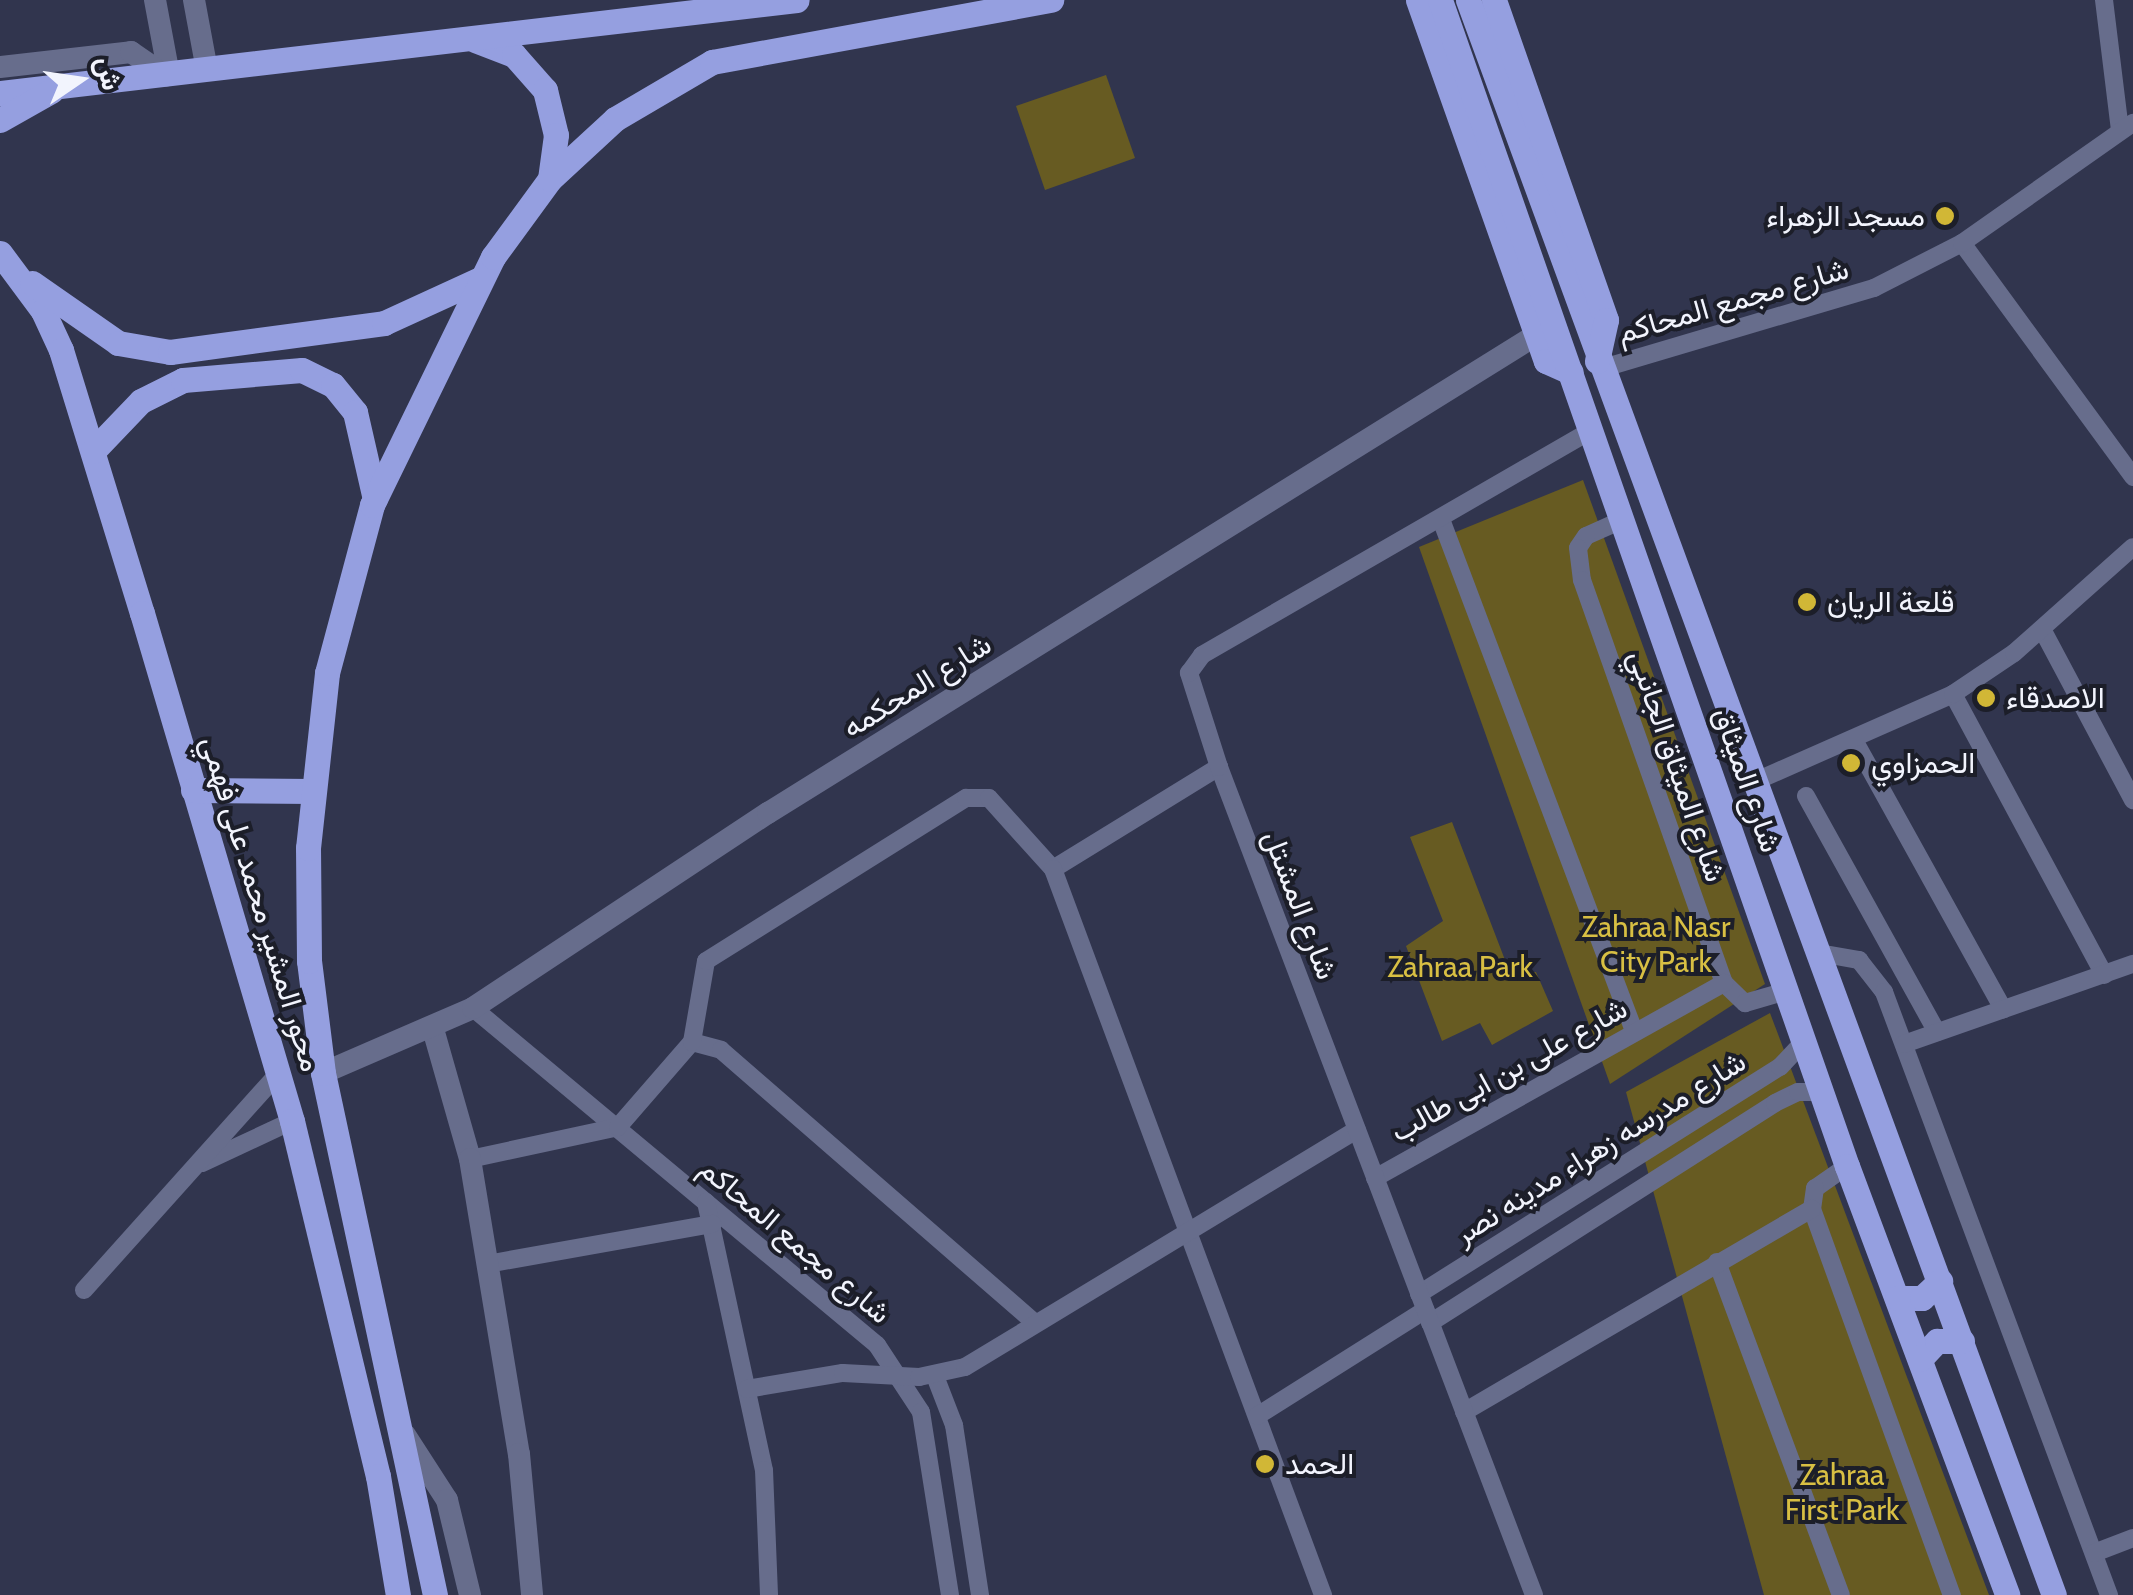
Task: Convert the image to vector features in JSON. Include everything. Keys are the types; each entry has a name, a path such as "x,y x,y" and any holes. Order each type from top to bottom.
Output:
{"main road":[{"path":"0,93 796,0"},
{"name":"محور المشير محمد على فهمي","path":"435,1595 405,1434 323,1073 307,904 312,791 339,613 375,499 480,279 550,179 615,119 712,62 1051,0"},
{"name":"شارع الميثاق","path":"1418,0 1546,360 1571,372 1847,1166 2007,1595"},
{"path":"1440,0 1571,372"},
{"path":"1468,0 1598,365"},
{"name":"شارع الميثاق","path":"1494,0 1602,307 1606,334 1598,365 1756,781 2054,1595"},
{"path":"471,39 514,55 545,90 556,135 550,179"},
{"path":"0,120 60,86"},
{"path":"4,256 103,335 152,352 384,323 480,279"},
{"name":"محور المشير محمد على فهمي","path":"4,256 61,350 292,1121 378,1476 398,1595"},
{"path":"93,451 141,401 184,380 302,370 333,386 355,412 375,499"},
{"path":"193,790 312,791"},
{"path":"1897,1298 1922,1298 1940,1280"},
{"path":"1920,1359 1937,1342 1962,1341"}],"street":[{"path":"155,0 168,75"},
{"path":"194,0 207,70"},
{"path":"2104,0 2127,127"},
{"path":"0,67 131,52 168,75"},
{"name":"شارع مجمع المحاكم","path":"1598,365 1836,302 1962,243 2127,127"},
{"path":"1962,243 2133,477"},
{"name":"شارع المحكمه","path":"323,1073 473,1008 768,813 1536,334"},
{"name":"شارع المشتل","path":"1534,1595 1190,685 1193,662 1442,522 1590,432"},
{"name":"شارع الميثاق الجانبي","path":"1622,520 1586,536 1578,564 1724,983"},
{"path":"1442,522 1634,1031"},
{"path":"1756,781 1953,694 2042,629 2130,557"},
{"path":"2042,629 2133,800"},
{"path":"1953,694 2104,975"},
{"path":"1854,740 2003,1009"},
{"path":"1053,869 1219,767"},
{"path":"470,1159 618,1127 692,1042 706,960 966,798 981,796 996,804 1053,869 1323,1595"},
{"path":"1806,796 1938,1032"},
{"path":"1819,954 1859,960 1874,974 1904,1044 2109,1595"},
{"path":"1904,1044 2133,964"},
{"path":"1724,983 1745,1003 1786,991"},
{"name":"شارع على بن ابى طالب","path":"1375,1178 1724,983"},
{"name":"شارع مجمع المحاكم","path":"473,1008 877,1345 902,1377 931,1452 950,1595"},
{"path":"432,1028 470,1159 519,1454 532,1595"},
{"name":"شارع مدرسه زهراء مدينه نصر","path":"1425,1309 1780,1067 1804,1041"},
{"path":"692,1042 721,1050 1036,1323"},
{"path":"84,1290 202,1163 224,1129 278,1074"},
{"name":"شارع مدرسه زهراء مدينه نصر","path":"1425,1309 1775,1103 1798,1092 1822,1092"},
{"path":"202,1163 292,1121"},
{"path":"748,1389 843,1373 935,1376 965,1366 1357,1130"},
{"path":"1847,1166 1815,1188 1812,1209 1952,1595"},
{"path":"706,1201 764,1470 769,1595"},
{"path":"1464,1412 1812,1209"},
{"path":"487,1264 712,1224"},
{"path":"1717,1262 1841,1595"},
{"path":"1257,1416 1425,1309"},
{"path":"935,1376 954,1425 980,1595"},
{"path":"405,1434 447,1500 470,1595"},
{"path":"2094,1554 2133,1538"}],"green space":[{"path":"1106,75 1135,158 1045,190 1016,106"},
{"name":"Zahraa Nasr City Park","path":"1583,480 1765,984 1610,1084 1419,547"},
{"name":"Zahraa Park","path":"1452,822 1510,973 1536,972 1553,1011 1492,1045 1480,1023 1442,1041 1406,946 1443,921 1410,837"},
{"name":"Zahraa First Park","path":"1770,1013 1989,1595 1764,1595 1626,1092"}],"place":[{"name":"مسجد الزهراء","path":"1945,216"},
{"name":"قلعة الريان","path":"1807,602"},
{"name":"الاصدقاء","path":"1986,698"},
{"name":"الحمزاوي","path":"1851,763"},
{"name":"الحمد","path":"1265,1464"}]}
